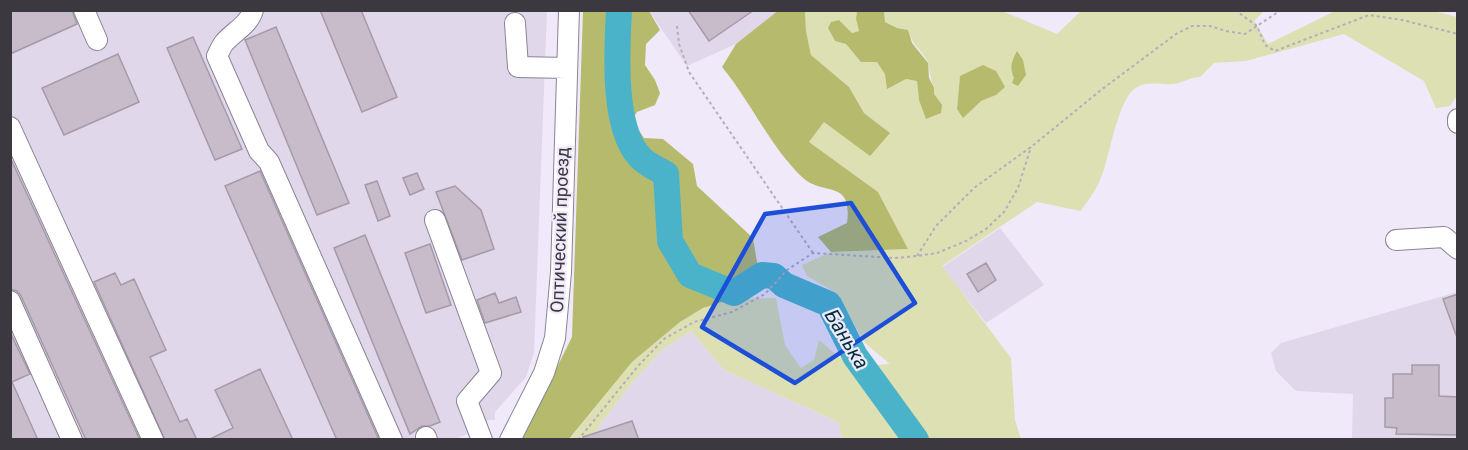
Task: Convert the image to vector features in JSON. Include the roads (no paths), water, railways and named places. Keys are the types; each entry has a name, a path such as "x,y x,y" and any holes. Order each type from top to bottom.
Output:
{"street":[{"path":"84,10 97,40"},
{"path":"253,10 253,14 224,44 217,56 259,151 269,162 392,440"},
{"name":"Оптический проезд","path":"510,440 544,373 555,338 561,272 569,10"},
{"path":"514,23 518,67 567,68"},
{"path":"10,127 153,440"},
{"path":"435,220 491,373 467,401 482,440"},
{"path":"1396,240 1444,237 1458,249"},
{"path":"10,301 72,440"}],"waterway":[{"name":"Банька","path":"619,10 617,65 620,107 624,126 630,143 639,156 666,174 670,241 690,275 734,293 762,275 774,276 784,285 829,304 855,356 916,440"}]}
